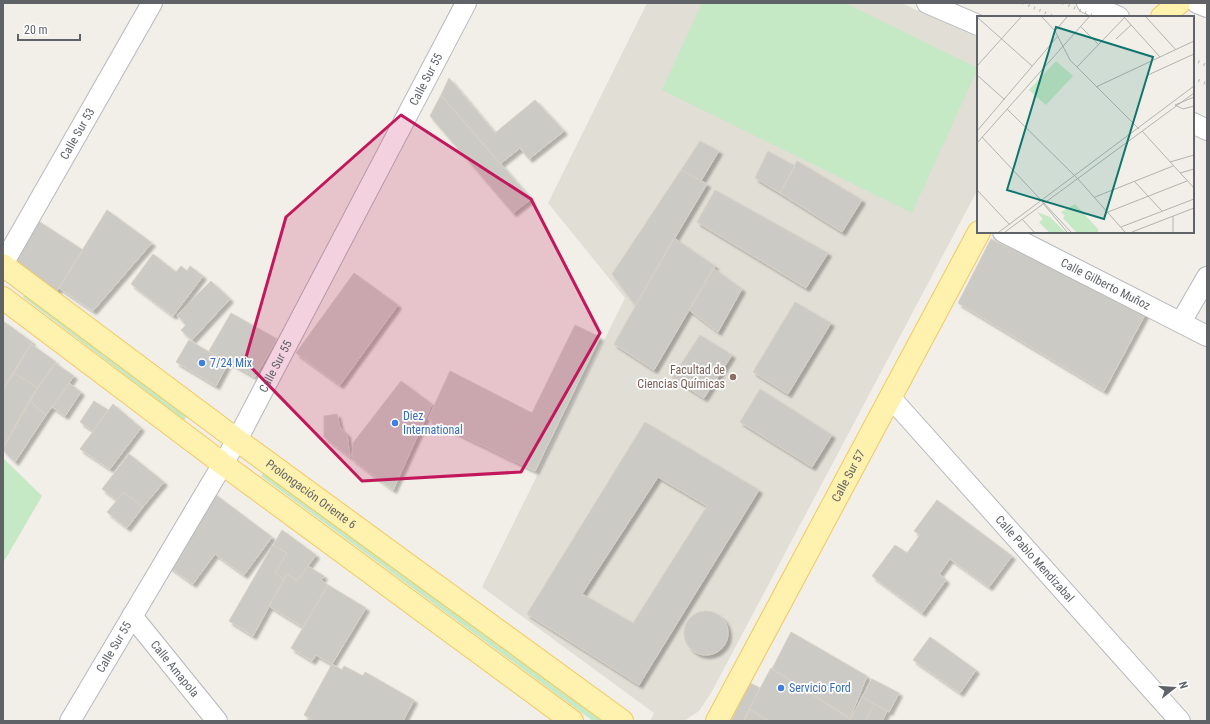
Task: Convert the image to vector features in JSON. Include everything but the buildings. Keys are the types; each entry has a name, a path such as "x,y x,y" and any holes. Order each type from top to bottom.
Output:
{"main road":[{"path":"1163,16 1179,3"},
{"name":"Calle Sur 57","path":"717,721 978,233"},
{"name":"Prolongación Oriente 6","path":"3,265 237,440 622,721"},
{"path":"3,298 223,464 572,721"}],"street":[{"name":"Calle Sur 53","path":"3,265 152,3"},
{"name":"Calle Sur 55","path":"70,721 237,440 466,3"},
{"path":"927,3 977,25"},
{"path":"1087,3 1117,16"},
{"path":"1197,3 1207,7"},
{"path":"1194,124 1207,130"},
{"name":"Calle Gilberto Muñoz","path":"1006,233 1207,336"},
{"path":"1181,322 1207,277"},
{"name":"Calle Pablo Mendizabal","path":"890,397 1180,721"},
{"name":"Calle Amapola","path":"132,616 218,721"}],"highlighted area":[{"path":"401,115 531,199 600,333 521,472 362,481 245,361 286,217"}],"shaded area":[{"name":"Facultad de Ciencias Químicas","path":"647,3 901,3 977,37 977,191 711,693 699,711 684,721 650,721 654,713 482,587 625,298 548,203"}],"green space":[{"path":"702,3 845,3 977,68 912,213 662,90"},
{"path":"25,294 187,416 184,420 23,297"},
{"path":"3,458 42,496 3,563"},
{"path":"265,472 602,721 593,721 261,476"}],"railway":[{"path":"1023,3 1053,16"},
{"path":"1063,3 1094,16"},
{"path":"1194,60 1207,66"},
{"path":"1194,78 1207,84"}],"place":[{"name":"7/24 Mix","path":"202,363"},
{"name":"Facultad de Ciencias Químicas","path":"733,377"},
{"name":"Diez International","path":"395,423"},
{"name":"Servicio Ford","path":"781,688"}]}
